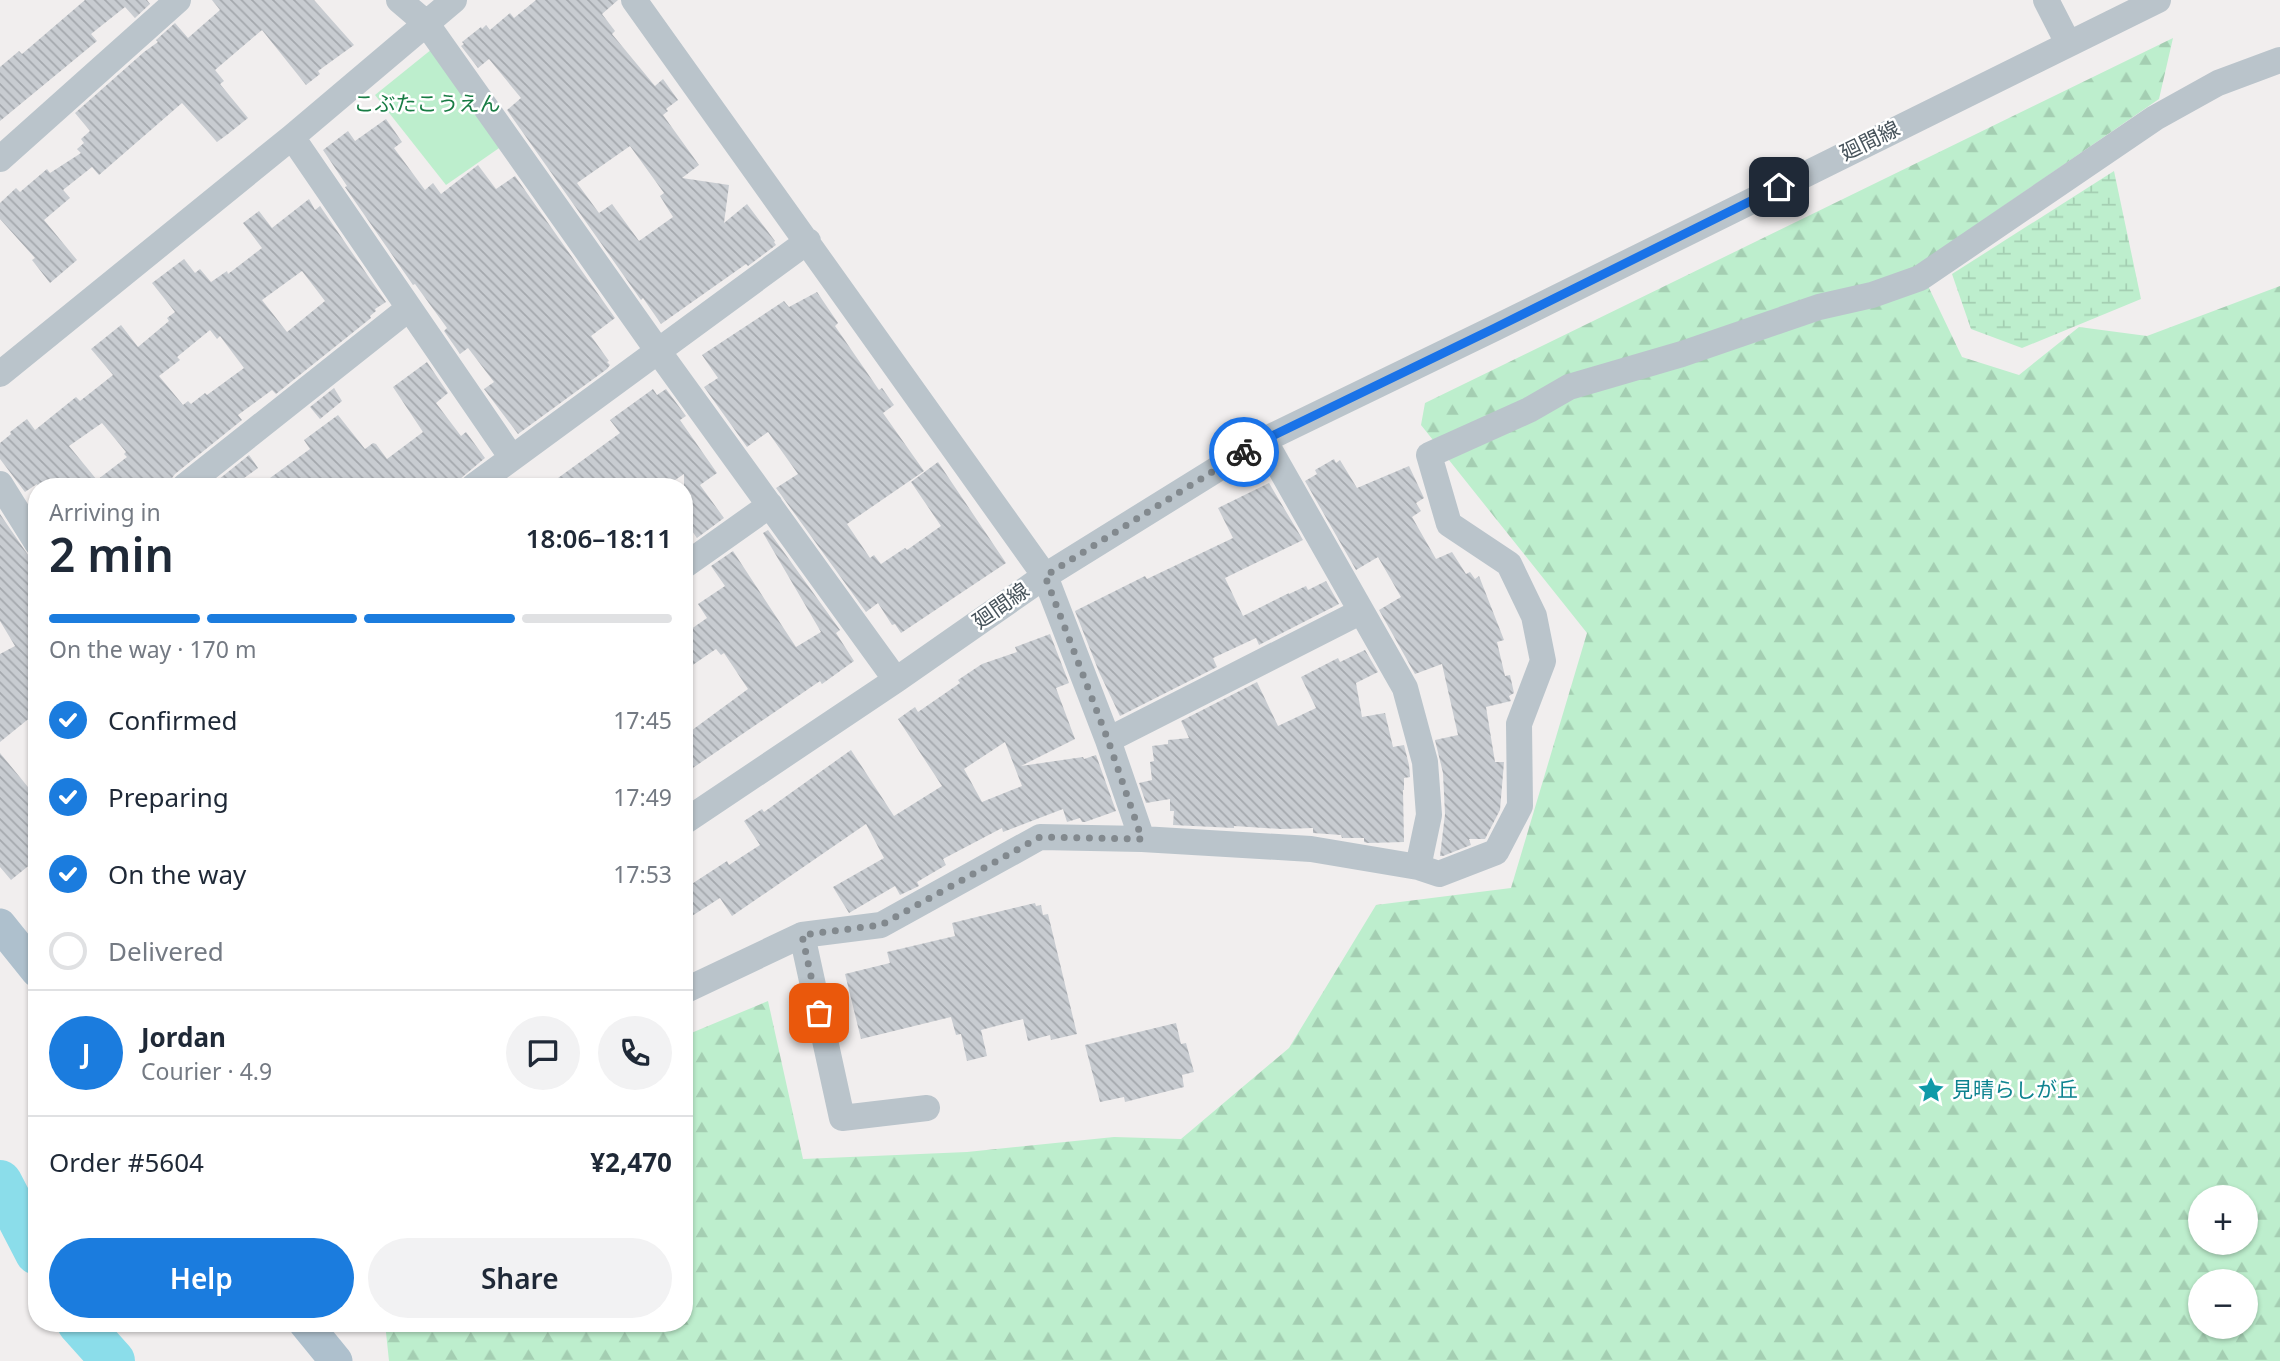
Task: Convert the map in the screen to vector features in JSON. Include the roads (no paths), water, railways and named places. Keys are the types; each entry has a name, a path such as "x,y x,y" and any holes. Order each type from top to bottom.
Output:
{"main road":[{"path":"0,925 28,960"},
{"path":"312,1332 336,1361"}],"street":[{"path":"0,159 177,0"},
{"path":"399,0 426,23 658,351 896,680"},
{"path":"0,374 292,137 454,0"},
{"path":"634,0 1045,576 1108,740 1142,839"},
{"path":"2046,0 2068,43"},
{"name":"廻間線","path":"693,816 1045,576 1264,440 2158,0"},
{"path":"693,987 802,935 881,925 1040,837 1142,839 1311,849 1418,867 1438,874 1496,852 1520,806 1519,724 1543,661 1534,616 1509,564 1449,524 1429,455 1529,410 1569,387 1682,354 1819,307 1872,295 1920,278 2155,118 2218,83 2280,60"},
{"path":"292,137 512,458"},
{"path":"485,478 808,241"},
{"path":"196,478 408,309"},
{"path":"1264,440 1405,688 1425,762 1429,815 1418,867"},
{"path":"0,484 28,529"},
{"path":"693,560 770,505"},
{"path":"1108,740 1360,612"},
{"path":"802,935 842,1118 927,1108"}],"waterway":[{"path":"0,1182 28,1236"},
{"path":"87,1332 113,1361"}],"place":[{"name":"見晴らしが丘","path":"1931,1090"}],"park label":[{"name":"こぶたこうえん","path":"427,104"}]}
